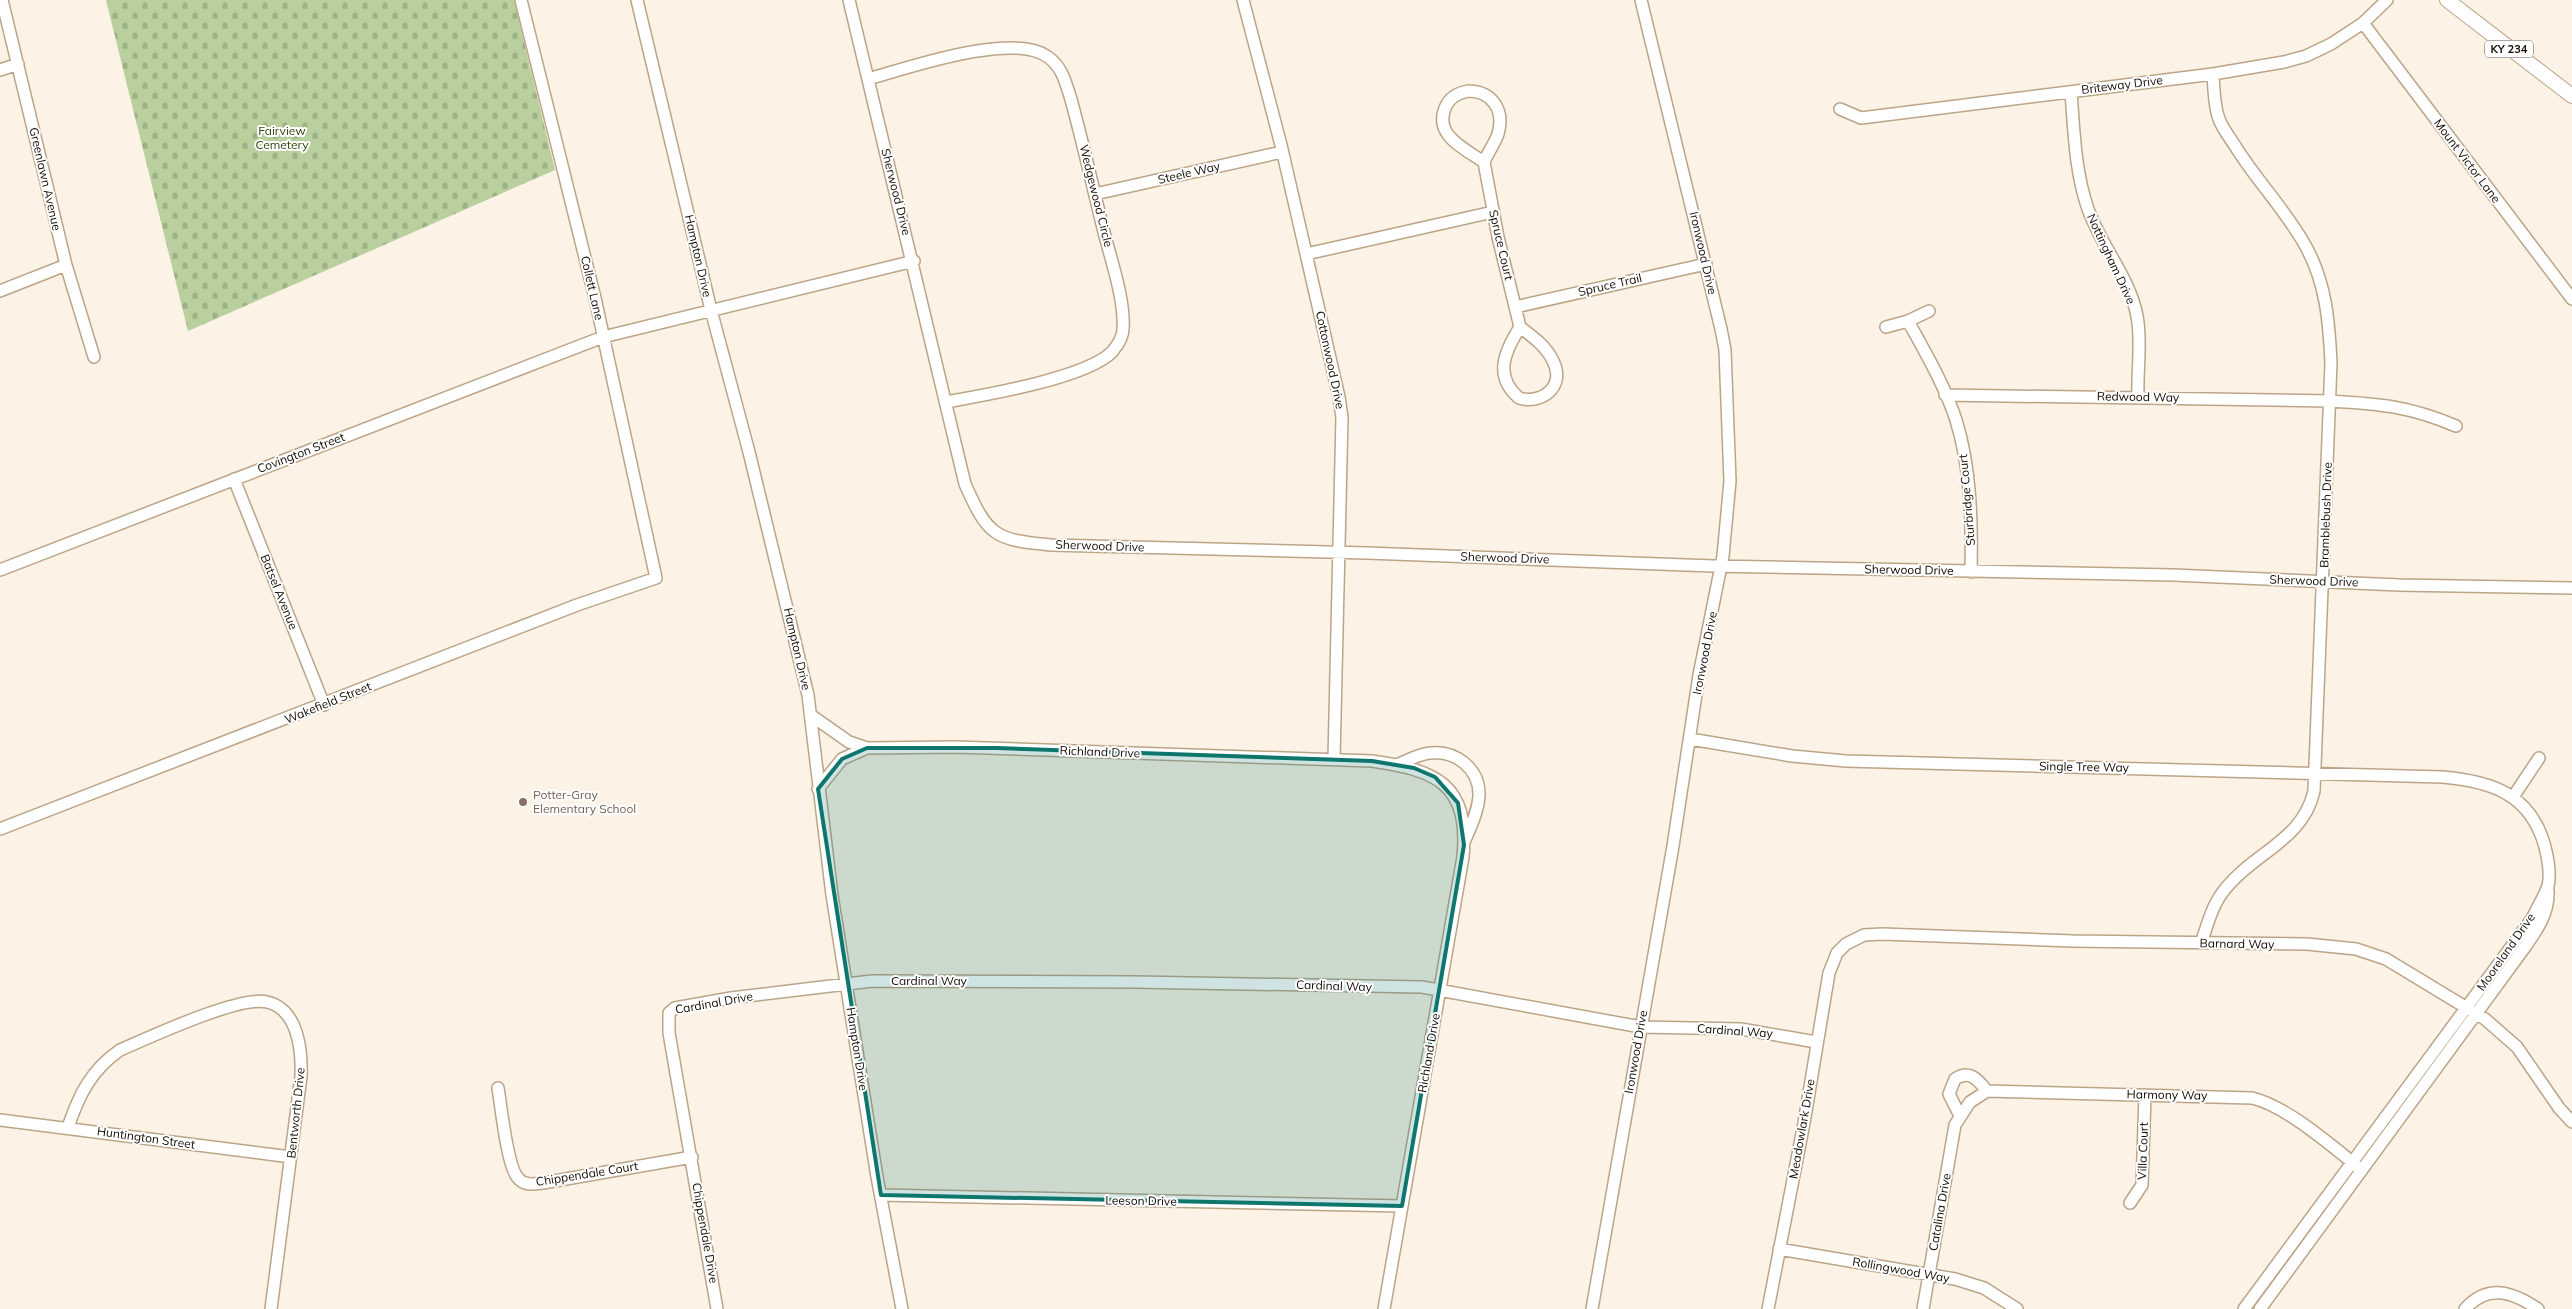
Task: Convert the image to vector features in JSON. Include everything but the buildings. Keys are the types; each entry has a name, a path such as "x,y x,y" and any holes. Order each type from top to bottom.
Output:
{"main road":[{"name":"KY 234","path":"2447,0 2572,96"}],"street":[{"name":"Greenlawn Avenue","path":"2,0 66,265 94,357"},
{"name":"Collett Lane","path":"521,0 603,337 656,578"},
{"name":"Hampton Drive","path":"637,0 711,310 775,555 812,716 818,789 847,983 881,1195 902,1309"},
{"name":"Sherwood Drive","path":"849,0 914,261 961,468 971,498 982,521 1006,538 1019,542 1051,545 1339,552 1721,566 2173,575 2324,582 2572,588"},
{"name":"Cottonwood Drive","path":"1243,0 1336,377 1342,417 1334,760"},
{"name":"Ironwood Drive","path":"1592,1309 1690,739 1699,674 1721,566 1730,481 1725,350 1706,264 1641,0"},
{"name":"Briteway Drive","path":"1840,109 1861,118 2213,74 2284,62 2306,56 2331,44 2363,23 2387,0"},
{"name":"Mount Victor Lane","path":"2363,23 2572,299"},
{"name":"Wedgewood Circle","path":"868,79 963,54 1005,47 1040,52 1049,57 1063,74 1095,194 1123,319 1123,333 1115,348 1100,362 1088,367 1024,386 946,402"},
{"path":"0,70 18,64"},
{"name":"Bramblebush Drive","path":"2201,943 2211,912 2225,888 2242,871 2287,838 2300,824 2312,798 2316,774 2330,401 2330,332 2320,280 2301,240 2225,131 2218,118 2213,74"},
{"path":"1474,91 1486,94 1494,102 1499,113 1497,136 1484,162 1453,141 1444,131 1443,117 1447,105 1462,92 1474,91"},
{"name":"Nottingham Drive","path":"2071,92 2078,162 2088,210 2130,293 2137,316 2139,342 2138,396"},
{"name":"Steele Way","path":"1095,194 1282,152"},
{"name":"Spruce Court","path":"1484,162 1493,212 1520,327"},
{"path":"1306,254 1493,212"},
{"name":"Covington Street","path":"0,570 603,337 914,261"},
{"name":"Spruce Trail","path":"1515,307 1706,264"},
{"path":"0,291 66,265"},
{"path":"1886,326 1908,321 1930,311"},
{"name":"Sturbridge Court","path":"1908,321 1945,395 1957,426 1965,466 1970,512 1972,572"},
{"path":"1520,327 1542,344 1556,368 1555,385 1538,400 1519,398 1509,387 1503,375 1504,360 1520,327"},
{"name":"Redwood Way","path":"1945,395 2138,396 2330,401 2390,405 2427,414 2456,426"},
{"name":"Batsel Avenue","path":"234,479 324,704"},
{"name":"Wakefield Street","path":"0,829 577,605 656,578"},
{"name":"Richland Drive","path":"812,716 849,742 867,748 946,747 1372,760 1414,768 1435,777 1455,798 1461,812 1464,842 1384,1309"},
{"name":"Single Tree Way","path":"1690,739 1792,756 1846,761 2427,776 2479,782"},
{"name":"Richland Drive","path":"818,789 842,760 867,748"},
{"path":"1397,764 1430,753 1437,753 1454,756 1470,767 1477,781 1479,795 1473,821 1464,842"},
{"path":"2513,797 2539,758"},
{"name":"Mooreland Drive","path":"2244,1309 2352,1162 2542,920 2548,906 2548,883 2546,852 2538,828 2523,804 2513,797 2479,782"},
{"name":"Barnard Way","path":"1839,951 1857,938 1882,934 2073,941 2307,944 2356,949 2371,953 2399,966 2500,1030 2517,1048 2559,1108 2572,1122"},
{"name":"Meadowlark Drive","path":"1768,1309 1804,1122 1829,973 1839,951"},
{"name":"Cardinal Way","path":"847,983 882,981 1135,982 1440,989 1641,1026 1741,1029 1783,1034 1816,1042"},
{"name":"Cardinal Drive","path":"692,1157 669,1033 669,1011 674,1008 731,998 847,983"},
{"name":"Bentworth Drive","path":"68,1127 90,1077 108,1058 120,1050 230,1007 255,1001 267,1002 277,1006 286,1013 295,1029 300,1048 302,1076 271,1309"},
{"name":"Mooreland Drive","path":"2260,1309 2362,1170 2472,1011"},
{"path":"1965,1075 1973,1076 1988,1091 1970,1102 1960,1116 1949,1098 1950,1088 1955,1078 1965,1075"},
{"name":"Chippendale Court","path":"498,1088 512,1167 518,1179 525,1183 543,1183 692,1157"},
{"name":"Harmony Way","path":"1988,1091 2242,1097 2262,1100 2286,1113 2362,1170"},
{"name":"Villa Court","path":"2130,1203 2142,1185 2144,1095"},
{"name":"Catalina Drive","path":"1923,1309 1954,1128 1960,1116"},
{"name":"Huntington Street","path":"0,1120 68,1127 292,1157"},
{"name":"Chippendale Drive","path":"692,1157 717,1309"},
{"name":"Leeson Drive","path":"881,1195 1402,1206"},
{"name":"Rollingwood Way","path":"1779,1249 1956,1279 1984,1288 2017,1309"},
{"path":"2465,1309 2482,1295 2502,1292 2518,1297 2538,1309"}],"highlighted area":[{"path":"867,748 997,748 1372,761 1414,768 1435,777 1458,803 1464,845 1402,1206 881,1195 818,789 842,759"}],"green space":[{"name":"Fairview Cemetery","path":"106,0 514,0 555,170 188,331"}],"place":[{"name":"Potter-Gray Elementary School","path":"523,802"}]}
